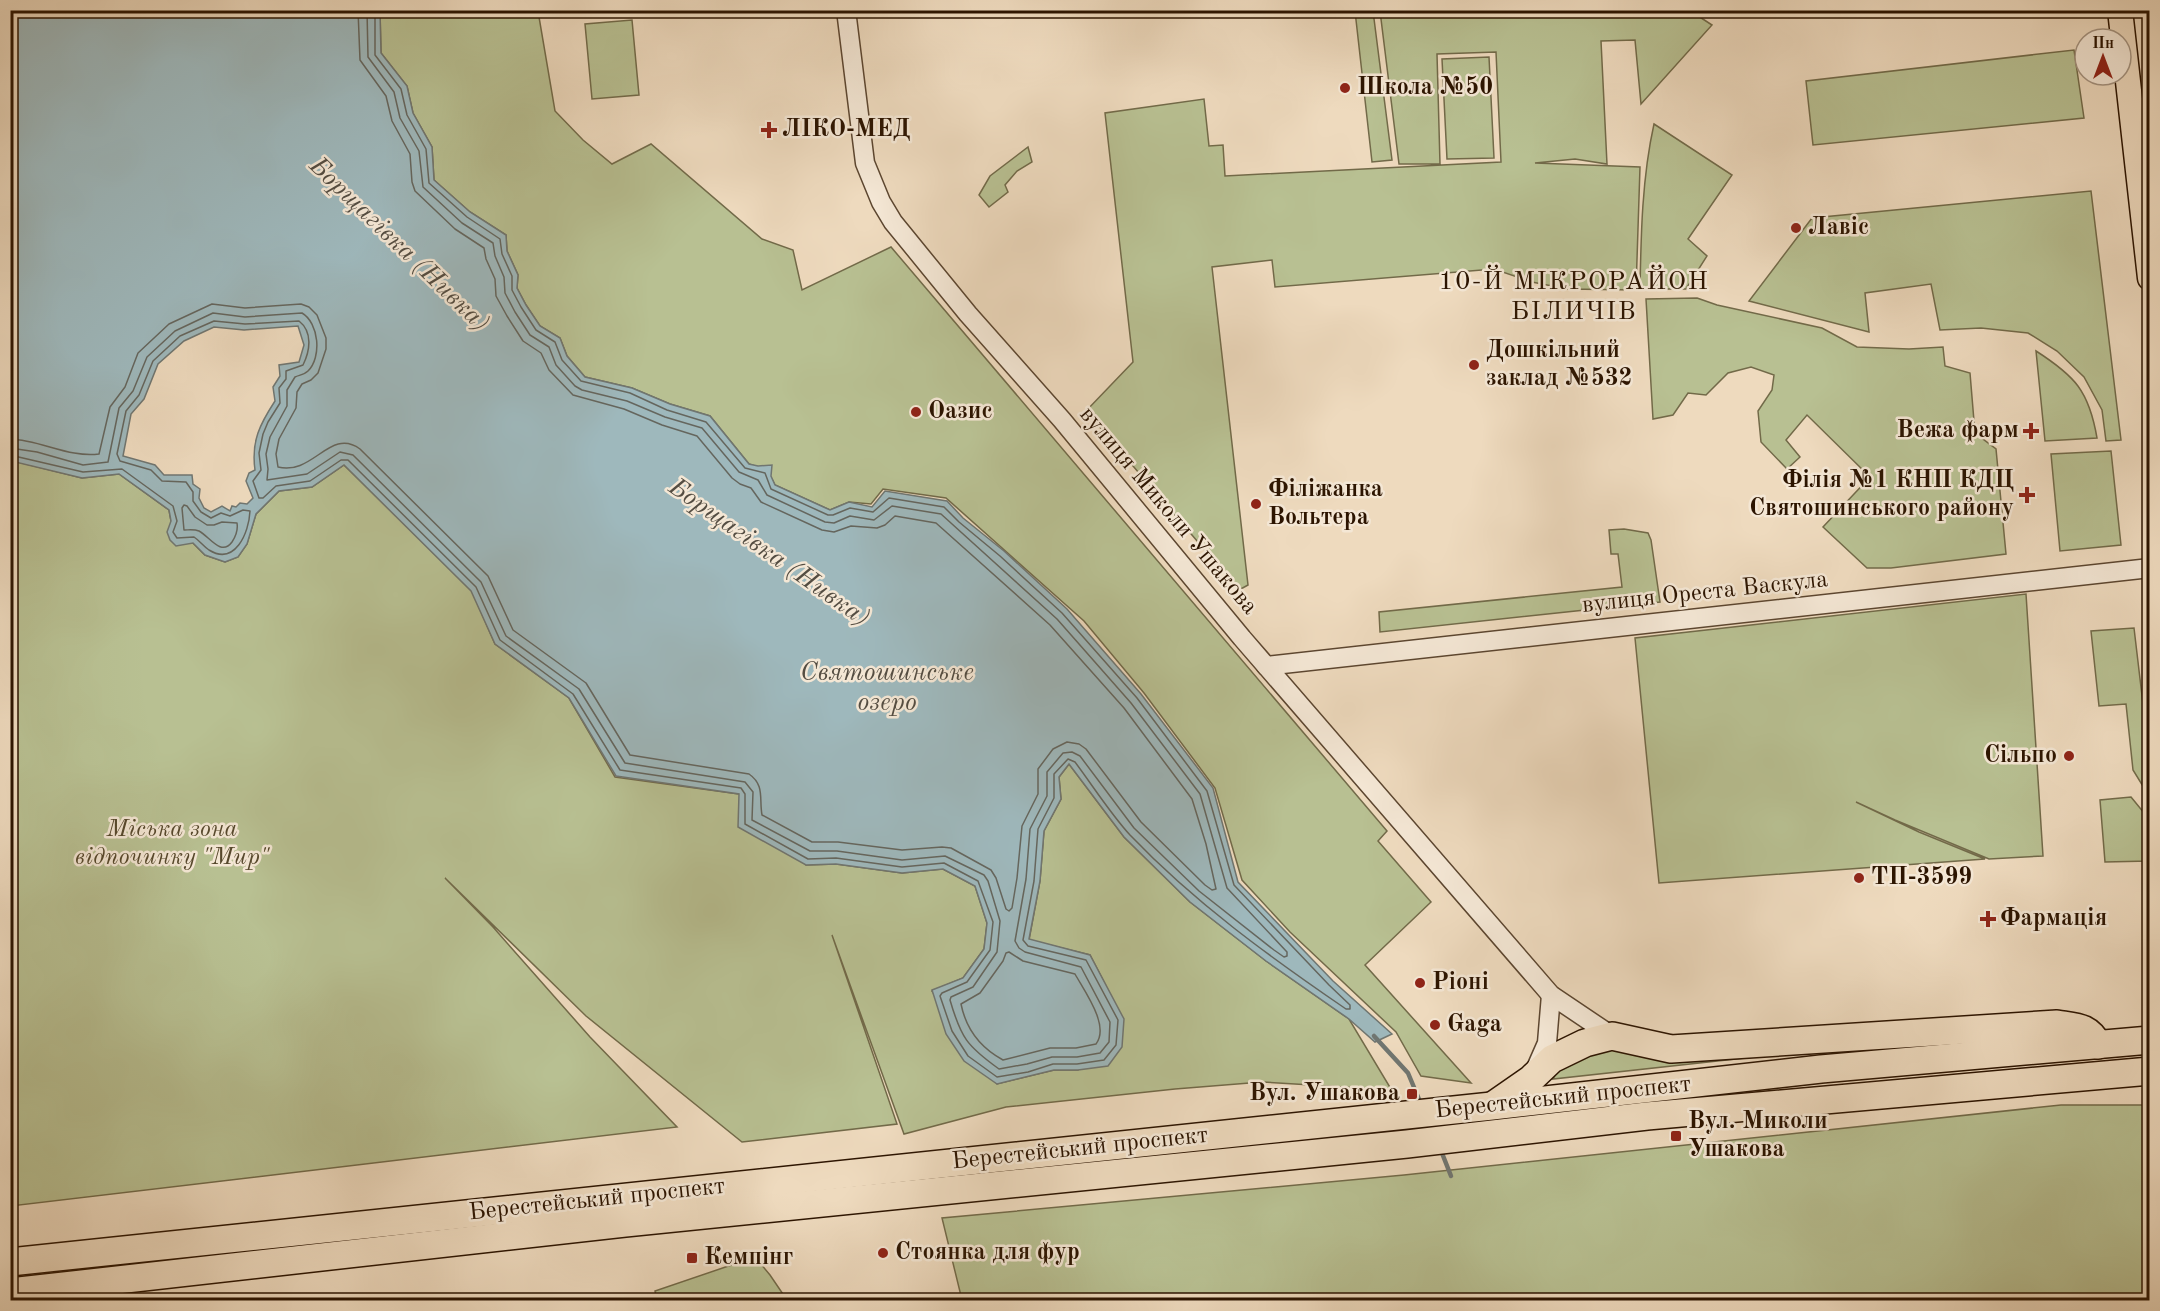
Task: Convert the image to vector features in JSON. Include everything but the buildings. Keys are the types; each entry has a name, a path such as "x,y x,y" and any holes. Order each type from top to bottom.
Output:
{"highway":[{"path":"1492,1106 1531,1079 1552,1059 1585,1043 1612,1036 1671,1049 2057,1024 2084,1028 2094,1035 2098,1045"},
{"name":"Берестейський проспект","path":"10,1262 1458,1110 1821,1069 2150,1040"},
{"name":"Берестейський проспект","path":"10,1292 625,1223 1407,1144 1647,1116 2150,1071"}],"main road":[{"path":"2120,10 2141,118 2150,278"}],"street":[{"name":"вулиця Миколи Ушакова","path":"846,10 865,163 880,201 887,212 968,314 1062,420 1266,666 1551,995 1612,1036"},
{"name":"вулиця Ореста Васкула","path":"1266,666 2150,568"},
{"path":"1531,1079 1547,1043 1551,995"}],"green space":[{"path":"1689,10 1712,25 1641,104 1635,40 1601,41 1607,164 1575,159 1535,163 1640,167 1636,290 1567,289 1532,282 1494,269 1275,287 1272,260 1212,267 1248,585 1239,590 1086,411 1133,362 1105,113 1204,99 1209,146 1223,145 1225,176 1501,162 1496,52 1437,54 1440,164 1399,164 1380,11"},
{"path":"380,11 538,11 555,111 583,140 612,164 651,144 762,239 793,250 802,290 891,247 1387,831 1378,841 1431,902 1365,965 1471,1083 1421,1076 1396,1032 1290,932 1242,880 1215,788 1144,693 1084,621 946,498 883,489 871,504 849,502 830,510 775,485 765,471 749,464 710,416 670,404 632,388 585,377 567,356 560,338 540,326 526,305 517,288 518,275 507,251 506,235 470,212 434,180 432,147 413,113 407,86 381,53"},
{"path":"1355,11 1373,11 1392,160 1372,162"},
{"path":"632,20 639,95 592,99 585,24"},
{"path":"2073,50 2073,87 2079,87 2084,118 1813,145 1806,81"},
{"path":"1489,57 1494,158 1447,159 1442,59"},
{"path":"1654,124 1732,175 1688,239 1707,256 1686,289 1640,289 1645,185"},
{"path":"1028,147 1032,162 1017,171 1005,185 1008,192 989,207 979,195 990,176"},
{"path":"2091,191 2121,440 2106,441 2102,410 2084,377 2057,351 2028,333 1981,328 1940,330 1931,284 1865,293 1869,332 1749,301 1812,218"},
{"path":"1697,298 1717,305 1822,328 1857,347 1909,349 1943,347 1945,366 1970,373 1975,433 1996,449 2006,554 1891,568 1867,568 1823,527 1870,477 1807,415 1786,440 1800,457 1787,469 1761,442 1758,411 1772,390 1774,375 1751,367 1728,373 1706,395 1688,393 1673,415 1653,419 1646,299"},
{"path":"2036,351 2061,369 2078,386 2090,408 2097,438 2045,441"},
{"path":"2111,451 2121,545 2060,551 2051,454"},
{"name":"Міська зона відпочинку \"Мир\"","path":"10,460 82,478 119,474 169,510 171,521 205,555 225,562 238,557 247,544 256,514 279,491 312,487 344,465 472,591 495,644 569,698 615,777 739,794 806,865 836,864 902,873 943,869 975,886 987,923 984,949 963,978 932,991 997,1084 1054,1070 1078,1070 1106,986 1090,955 1029,940 1040,881 1044,831 1061,799 1059,777 1069,764 1124,837 1190,902 1266,961 1349,1019 1394,1094 1361,1088 1262,1082 1175,1089 1006,1107 904,1134 832,935 897,1124 742,1142 586,1016 445,878 493,927 590,1037 677,1127 11,1206"},
{"path":"1624,529 1648,533 1660,602 1380,632 1379,612 1622,587 1618,554 1611,554 1609,530"},
{"path":"2026,594 2043,856 1989,859 1856,802 1919,832 1985,859 1659,883 1635,638"},
{"path":"2134,628 2149,755 2149,796 2133,770 2126,704 2099,706 2091,631"},
{"path":"2131,797 2149,819 2149,861 2105,862 2100,800"},
{"path":"1598,1049 1754,1057 1553,1079 1558,1070"},
{"path":"2061,1105 2149,1105 2150,1273 2144,1275 2149,1287 2149,1300 962,1300 942,1218 1404,1175"},
{"path":"755,1257 787,1300 657,1300 655,1291"}],"water":[{"name":"Святошинське озеро","path":"10,11 380,11 381,53 407,86 413,113 432,147 434,180 470,212 506,235 507,251 518,275 517,288 526,305 540,326 560,338 567,356 585,377 632,388 670,404 710,416 749,464 772,465 771,476 775,485 830,510 849,502 872,507 885,491 947,501 963,518 1004,551 1067,609 1141,694 1213,788 1238,882 1333,981 1392,1034 1375,1042 1349,1019 1266,961 1190,902 1124,837 1069,764 1059,777 1061,799 1044,831 1040,881 1029,939 1090,955 1124,1019 1122,1047 1108,1066 1054,1070 997,1084 964,1061 946,1034 932,990 963,978 984,949 987,923 975,886 943,869 902,873 836,864 806,865 738,827 739,794 616,776 569,698 495,644 471,591 344,465 312,487 279,491 256,514 247,544 238,557 225,562 205,555 193,543 176,546 170,540 167,532 171,521 169,510 119,474 82,478 11,461","holes":["298,326 304,345 299,362 279,365 280,376 273,387 275,401 258,433 254,450 255,470 249,473 246,481 253,498 247,504 240,503 236,507 232,506 230,511 222,506 211,512 204,508 199,498 200,489 193,484 192,475 164,475 155,465 123,456 131,414 144,399 158,364 184,341 214,327 244,330"]}],"waterway":[{"name":"Борщагівка (Нивка)","path":"1374,1036 1408,1073 1421,1104"},
{"name":"Борщагівка (Нивка)","path":"1440,1148 1451,1176"}],"place":[{"name":"Школа №50","path":"1345,88"},
{"name":"ЛІКО-МЕД","path":"769,130"},
{"name":"Лавіс","path":"1796,228"},
{"name":"Дошкільний заклад №532","path":"1474,365"},
{"name":"Оазис","path":"916,412"},
{"name":"Вежа фарм","path":"2031,431"},
{"name":"Філія №1 КНП КДЦ Святошинського району","path":"2027,495"},
{"name":"Філіжанка Вольтера","path":"1256,504"},
{"name":"Сільпо","path":"2069,756"},
{"name":"ТП-3599","path":"1859,878"},
{"name":"Фармація","path":"1988,919"},
{"name":"Ріоні","path":"1420,983"},
{"name":"Gaga","path":"1435,1025"},
{"name":"Вул. Ушакова","path":"1412,1094"},
{"name":"Вул. Миколи Ушакова","path":"1676,1136"},
{"name":"Стоянка для фур","path":"883,1253"},
{"name":"Кемпінг","path":"692,1258"}],"district":[{"name":"10-Й МІКРОРАЙОН БІЛИЧІВ","path":"1574,297"}]}
